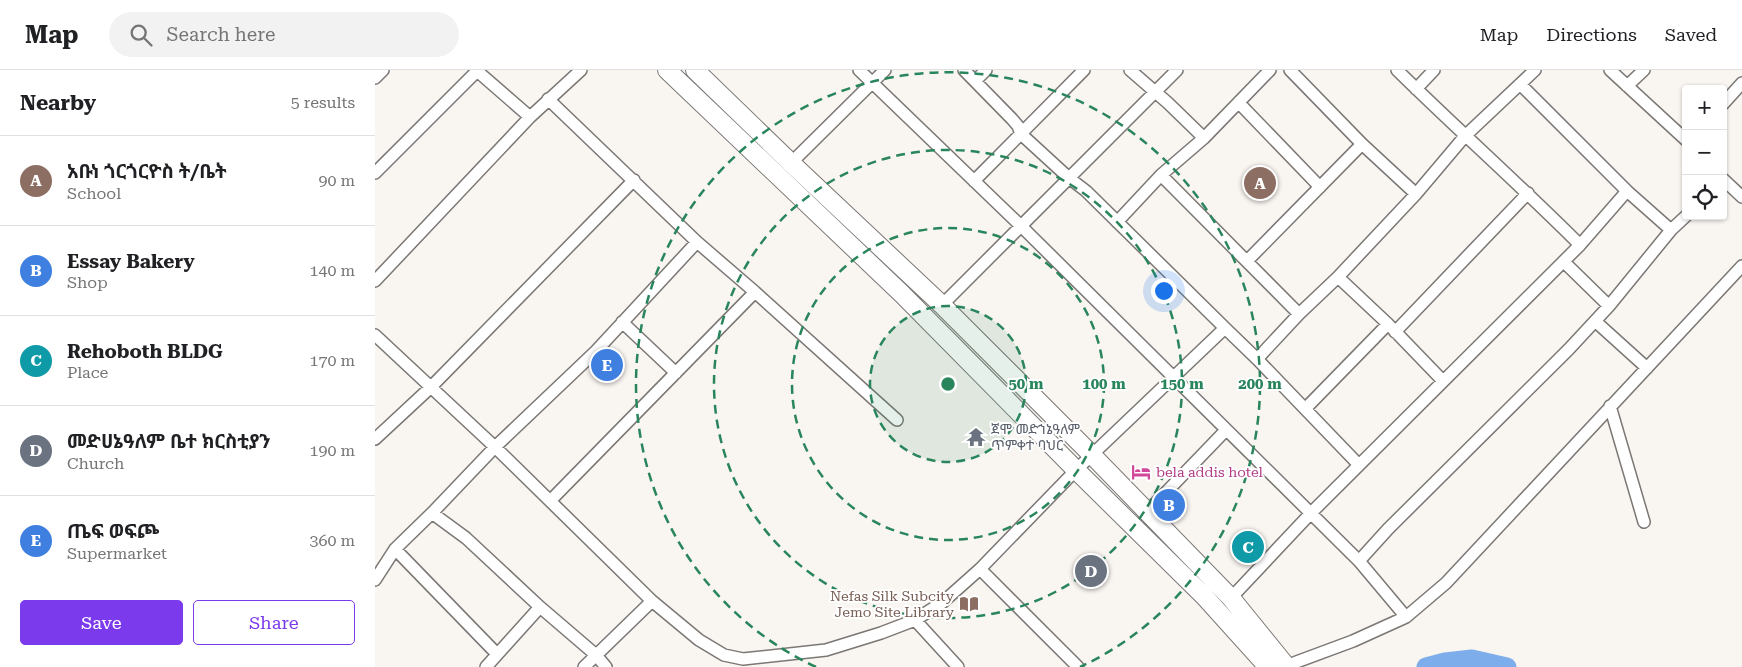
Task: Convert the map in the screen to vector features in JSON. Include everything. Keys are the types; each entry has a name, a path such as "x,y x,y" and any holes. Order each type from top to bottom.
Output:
{"main road":[{"path":"667,70 902,294 1204,596 1268,667"},
{"path":"695,70 943,305 1093,456 1231,598 1285,666"}],"street":[{"path":"375,78 383,70"},
{"path":"375,281 530,117 581,70"},
{"path":"859,70 1021,226 1311,513 1359,561 1406,617"},
{"path":"791,163 885,70"},
{"path":"964,70 1012,119 1018,126 1021,134 1086,191 1257,358 1359,465"},
{"path":"975,81 986,70"},
{"path":"975,181 1084,70"},
{"path":"1130,70 1204,138"},
{"path":"943,305 1177,70"},
{"path":"1117,222 1161,175 1204,138 1270,70"},
{"path":"1291,70 1363,144 1416,194"},
{"path":"1397,70 1465,136 1528,193 1580,245"},
{"path":"1416,89 1434,70"},
{"path":"1257,358 1338,277 1416,194 1465,136 1535,70"},
{"path":"1610,70 1682,136"},
{"path":"1627,86 1644,70"},
{"path":"375,173 476,71 530,117"},
{"path":"1520,84 1627,191 1671,230"},
{"path":"1727,100 1740,89"},
{"path":"548,99 697,242 897,420"},
{"path":"1239,103 1320,187"},
{"path":"1247,261 1363,144"},
{"path":"1161,175 1299,314"},
{"path":"375,439 431,387 634,180"},
{"path":"1727,183 1742,197"},
{"path":"1231,598 1311,513 1564,262 1627,191"},
{"path":"1305,409 1391,328 1528,193"},
{"path":"1359,561 1569,349 1609,306 1671,230 1682,220"},
{"path":"375,580 395,549 495,447 596,351 697,242"},
{"path":"1564,262 1609,306"},
{"path":"1285,666 1353,641 1406,617 1446,583 1742,266"},
{"path":"1338,277 1443,381"},
{"path":"550,500 755,292"},
{"path":"1595,321 1647,368"},
{"path":"622,322 676,373"},
{"path":"375,335 495,447 652,601 699,640 724,655 743,659 826,650 915,620 943,602 980,569 1076,470 1093,456 1225,328"},
{"path":"1611,406 1644,522"},
{"path":"1147,512 1227,430"},
{"path":"432,513 466,538 596,655 606,667"},
{"path":"395,549 497,654"},
{"path":"980,569 1078,667"},
{"path":"584,667 652,601"},
{"path":"486,667 541,607"},
{"path":"915,620 958,667"}],"waterway":[{"path":"1426,667 1445,662 1472,659 1507,667"}],"place":[{"name":"አቡነ ጎርጎርዮስ ት/ቤት","path":"1260,183"},
{"name":"ጤፍ ወፍጮ","path":"607,365"},
{"name":"ጀሞ መድኀኔዓለም ጥምቀተ ባህር","path":"976,437"},
{"name":"bela addis hotel","path":"1141,472"},
{"name":"Essay Bakery","path":"1169,505"},
{"name":"Rehoboth BLDG","path":"1248,547"},
{"name":"መድሀኔዓለም ቤተ ክርስቲያን","path":"1091,571"},
{"name":"Nefas Silk Subcity Jemo Site Library","path":"969,604"}]}
